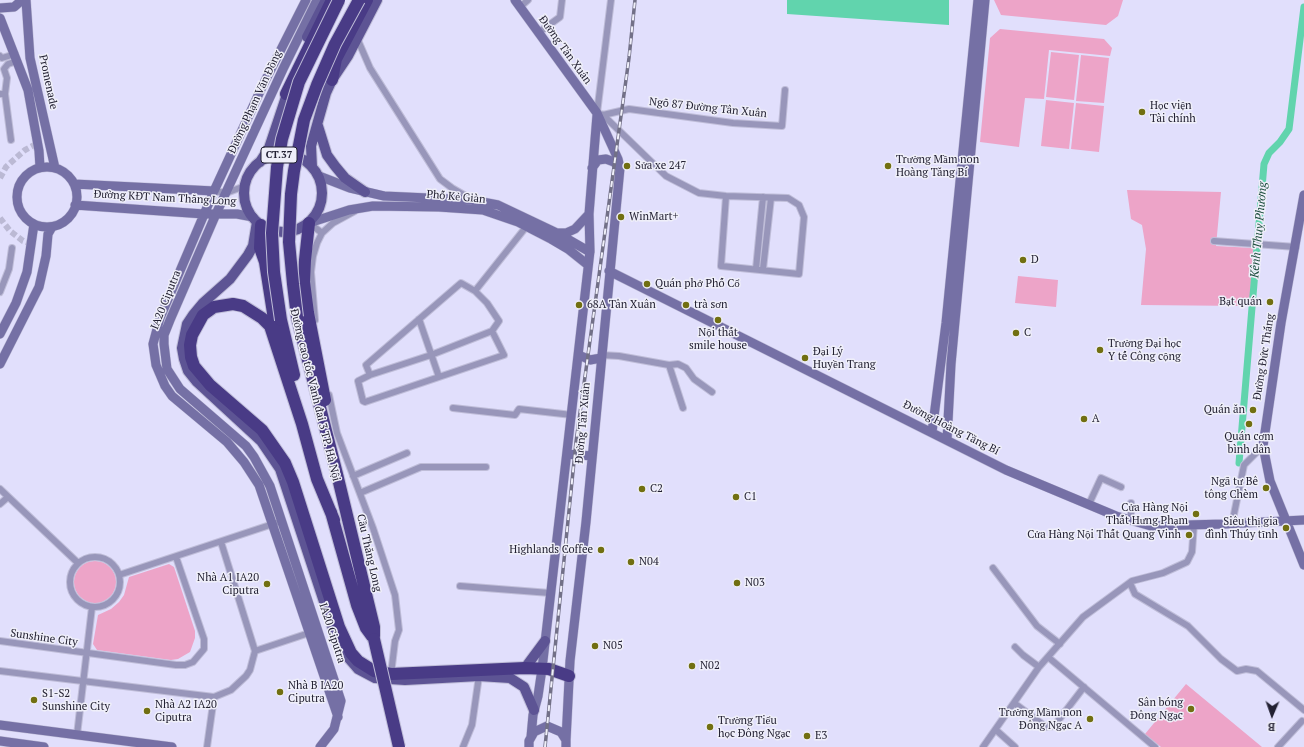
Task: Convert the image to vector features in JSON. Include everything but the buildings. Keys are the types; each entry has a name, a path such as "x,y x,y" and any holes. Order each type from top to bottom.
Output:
{"highway":[{"path":"286,94 332,0"},
{"name":"Đường cao tốc Vành đai 3 TP. Hà Nội","path":"334,520 281,320 274,272 272,233 277,167 282,139 299,82 338,0"},
{"name":"Đường cao tốc Vành đai 3 TP. Hà Nội","path":"337,474 297,317 291,268 289,222 291,194 304,120 325,64 360,0"},
{"path":"332,80 336,59 366,0"},
{"path":"257,221 260,248 264,262 279,349"},
{"path":"309,223 304,260 304,282 308,313 337,474"},
{"path":"334,520 318,479 279,349 270,326 262,318 243,306 234,304 214,307 203,315 196,326 190,345 191,357 200,374 262,430 285,463 293,482 339,627 351,653 366,667 391,674 542,668 569,676"},
{"name":"Cầu Thăng Long","path":"337,474 374,627 374,639 399,747"},
{"name":"Cầu Thăng Long","path":"334,520 357,605 366,628 374,639"}],"main road":[{"name":"Đường Phạm Văn Đồng","path":"260,162 270,144 279,112 304,44 326,0"},
{"name":"Đường Phạm Văn Đồng","path":"286,94 304,66 338,0"},
{"path":"312,167 311,146 317,123 332,80 377,0"},
{"path":"317,123 322,143 335,166 345,178 365,192"},
{"path":"280,154 290,154 312,167 319,176 322,188 322,201 317,213 309,223 299,229 288,232 277,232 257,221 245,202 244,186 252,170 260,162 269,157 280,154"},
{"path":"257,221 252,246 248,255 230,279 192,314 187,324 182,348 188,371 206,390 261,441 280,469 335,637 350,662 366,674 388,680 479,676 498,676 510,678 519,682 526,691 534,710"},
{"path":"525,668 545,641"}],"street":[{"path":"0,8 14,7 22,0"},
{"name":"Promenade","path":"26,0 30,58 56,168"},
{"name":"Đường Phạm Văn Đồng","path":"204,214 262,87 306,0"},
{"name":"Đường Phạm Văn Đồng","path":"216,214 317,0"},
{"path":"517,3 528,0"},
{"path":"538,33 560,17 562,0"},
{"path":"611,0 600,114 666,176 699,193 726,196 788,198 799,205 804,217 800,274 763,269 721,266 726,196"},
{"path":"932,432 945,330 978,0"},
{"path":"947,440 951,364 985,0"},
{"name":"Đường Tân Xuân","path":"517,3 600,114 618,159 620,168 569,676 566,744"},
{"path":"0,18 28,90 38,143 40,167 22,179 16,196 21,213 34,224 52,227"},
{"path":"357,38 370,68 440,178 452,188 472,200"},
{"path":"0,56 2,58 16,58"},
{"path":"11,140 2,94 7,78 4,69 16,58"},
{"name":"Ngõ 87 Đường Tân Xuân","path":"600,114 629,109 733,123 782,126 785,90"},
{"name":"Đường Tân Xuân","path":"528,747 531,737 534,710 538,696 542,668 568,454 590,252 589,214 592,168 600,114"},
{"path":"592,168 598,160 606,159 614,162 620,168"},
{"path":"0,364 39,287 46,256 48,234 52,227 70,216 75,205 77,195 74,184 68,176 56,168 36,169"},
{"name":"Phố Kẻ Giàn","path":"319,176 341,185 365,192 452,203 495,213 526,226 568,249 588,265"},
{"name":"Đường KĐT Nam Thăng Long","path":"74,184 214,191 226,193 244,186"},
{"name":"Đường Đức Thắng","path":"1304,195 1296,247 1281,323 1263,446 1270,481 1304,565"},
{"path":"756,269 763,197"},
{"path":"763,269 771,198"},
{"name":"Phố Kẻ Giàn","path":"309,223 360,208 452,203 472,200 498,205 557,233 590,252"},
{"name":"Đường KĐT Nam Thăng Long","path":"75,205 204,214 237,214 257,221"},
{"path":"360,208 333,223 322,233 313,256 311,272 314,312 337,433 386,563 395,595 399,630 395,641 391,674"},
{"name":"IA20 Ciputra","path":"204,214 155,332 153,344 156,365 164,386 172,396 227,442 244,462 259,485 277,523 340,692 341,701 338,717"},
{"name":"IA20 Ciputra","path":"216,214 164,335 164,356 167,369 180,389 238,438 254,457 270,486 277,523 309,633 338,717"},
{"path":"557,233 566,233 575,229 589,214"},
{"path":"309,223 322,233"},
{"path":"0,334 16,304 27,272 34,224"},
{"path":"475,291 526,226"},
{"path":"1214,241 1258,243 1296,247"},
{"path":"0,292 9,269 12,248"},
{"name":"Đường Hoàng Tăng Bí","path":"609,271 1006,470 1131,521 1151,526 1304,520"},
{"path":"370,375 366,365 461,283 475,291 487,303 499,321 492,331 431,355 370,375 358,381 362,401 504,355 492,331"},
{"path":"419,319 438,377"},
{"path":"578,355 590,360 601,357 620,356 681,365 686,368 694,379 712,392"},
{"path":"668,364 682,408"},
{"path":"452,408 515,414 519,409 572,415"},
{"path":"1232,524 1244,465 1263,446"},
{"path":"353,476 407,453"},
{"path":"568,454 592,456"},
{"path":"360,493 421,467 486,468"},
{"path":"1089,504 1102,478 1122,486"},
{"path":"0,489 78,563"},
{"path":"0,504 8,497"},
{"path":"1131,503 1131,521"},
{"path":"119,576 277,523"},
{"path":"984,747 1039,667 1083,617 1130,583 1163,573 1187,562 1192,552 1194,524"},
{"path":"0,671 214,697 231,690 246,676 250,670 255,651 221,542"},
{"path":"91,557 100,557 108,560 115,566 119,576 119,589 116,596 103,606 92,607 79,602 70,588 69,580 71,572 78,563 91,557"},
{"name":"Sunshine City","path":"0,641 85,654 185,665 199,658 204,649 202,631 176,557"},
{"path":"993,568 1037,626 1060,644"},
{"path":"1130,583 1135,594 1188,626 1221,659 1238,671 1246,669 1257,671 1304,710"},
{"path":"460,586 550,593"},
{"path":"77,735 85,654 92,607"},
{"path":"255,651 309,633"},
{"path":"1015,647 1023,656 1039,667"},
{"path":"1048,657 1155,747"},
{"path":"463,747 474,717 479,676"},
{"path":"1014,703 1046,727 1054,726 1084,687"},
{"path":"207,747 214,697"},
{"path":"320,747 334,729 338,717"},
{"path":"1278,747 1302,721"},
{"path":"0,725 172,747"},
{"path":"531,737 538,729 552,727 561,732 566,744"},
{"path":"996,730 1015,747"},
{"path":"0,741 44,747"}],"shaded area":[{"path":"787,0 949,0 949,25 787,14"},
{"path":"994,0 1123,0 1118,16 1106,25 1001,15"},
{"path":"1000,29 1104,39 1112,48 1110,56 1049,50 1044,99 1025,98 1019,147 980,142 990,38"},
{"path":"1051,52 1079,55 1074,100 1046,97"},
{"path":"1081,55 1109,58 1104,103 1076,101"},
{"path":"1046,100 1074,103 1069,149 1041,146"},
{"path":"1076,103 1104,106 1099,152 1071,149"},
{"path":"1127,190 1221,192 1216,246 1253,248 1250,299 1245,306 1141,305 1146,249 1142,225 1131,219"},
{"path":"1018,276 1058,280 1056,307 1015,303"},
{"path":"95,561 110,567 116,582 110,597 95,603 80,597 74,582 80,567"},
{"path":"169,564 174,567 195,631 195,638 190,652 178,659 171,660 97,650 93,644 98,615 111,609 119,602 124,595 129,577"},
{"name":"Sân bóng Đông Ngạc","path":"1186,684 1262,747 1161,747 1145,734"}],"waterway":[{"name":"Kênh Thuỵ Phương","path":"1239,463 1264,164 1269,153 1280,142 1289,129 1304,7"}],"tunnel":[{"path":"0,178 6,167 25,150 38,143"},
{"path":"0,218 10,231 23,241 32,244"}],"railway":[{"path":"545,747 576,442 629,58 635,0"}],"place":[{"name":"Học viện Tài chính","path":"1142,112"},
{"name":"Sửa xe 247","path":"627,166"},
{"name":"Trường Mầm non Hoàng Tăng Bí","path":"888,166"},
{"name":"WinMart+","path":"621,217"},
{"name":"D","path":"1023,260"},
{"name":"Quán phở Phố Cổ","path":"647,284"},
{"name":"Bạt quán","path":"1270,302"},
{"name":"68A Tân Xuân","path":"579,305"},
{"name":"trà sơn","path":"686,305"},
{"name":"Nội thất smile house","path":"718,320"},
{"name":"C","path":"1016,333"},
{"name":"Trường Đại học Y tế Công cộng","path":"1100,350"},
{"name":"Đại Lý Huyền Trang","path":"805,358"},
{"name":"Quán ăn","path":"1253,410"},
{"name":"A","path":"1084,419"},
{"name":"Quán cơm bình dân","path":"1249,424"},
{"name":"Ngã tư Bê tông Chèm","path":"1266,488"},
{"name":"C2","path":"642,489"},
{"name":"C1","path":"736,497"},
{"name":"Cửa Hàng Nội Thất Hưng Phạm","path":"1196,514"},
{"name":"Siêu thị gia đình Thúy tĩnh","path":"1286,528"},
{"name":"Cửa Hàng Nội Thất Quang Vinh","path":"1189,535"},
{"name":"Highlands Coffee","path":"601,550"},
{"name":"N04","path":"631,562"},
{"name":"N03","path":"737,583"},
{"name":"Nhà A1 IA20 Ciputra","path":"267,584"},
{"name":"N05","path":"595,646"},
{"name":"N02","path":"692,666"},
{"name":"Nhà B IA20 Ciputra","path":"280,692"},
{"name":"S1-S2 Sunshine City","path":"34,700"},
{"name":"Sân bóng Đông Ngạc","path":"1191,709"},
{"name":"Nhà A2 IA20 Ciputra","path":"147,711"},
{"name":"Trường Mầm non Đông Ngạc A","path":"1090,719"},
{"name":"Trường Tiểu học Đông Ngạc","path":"710,727"},
{"name":"E3","path":"807,736"}]}
